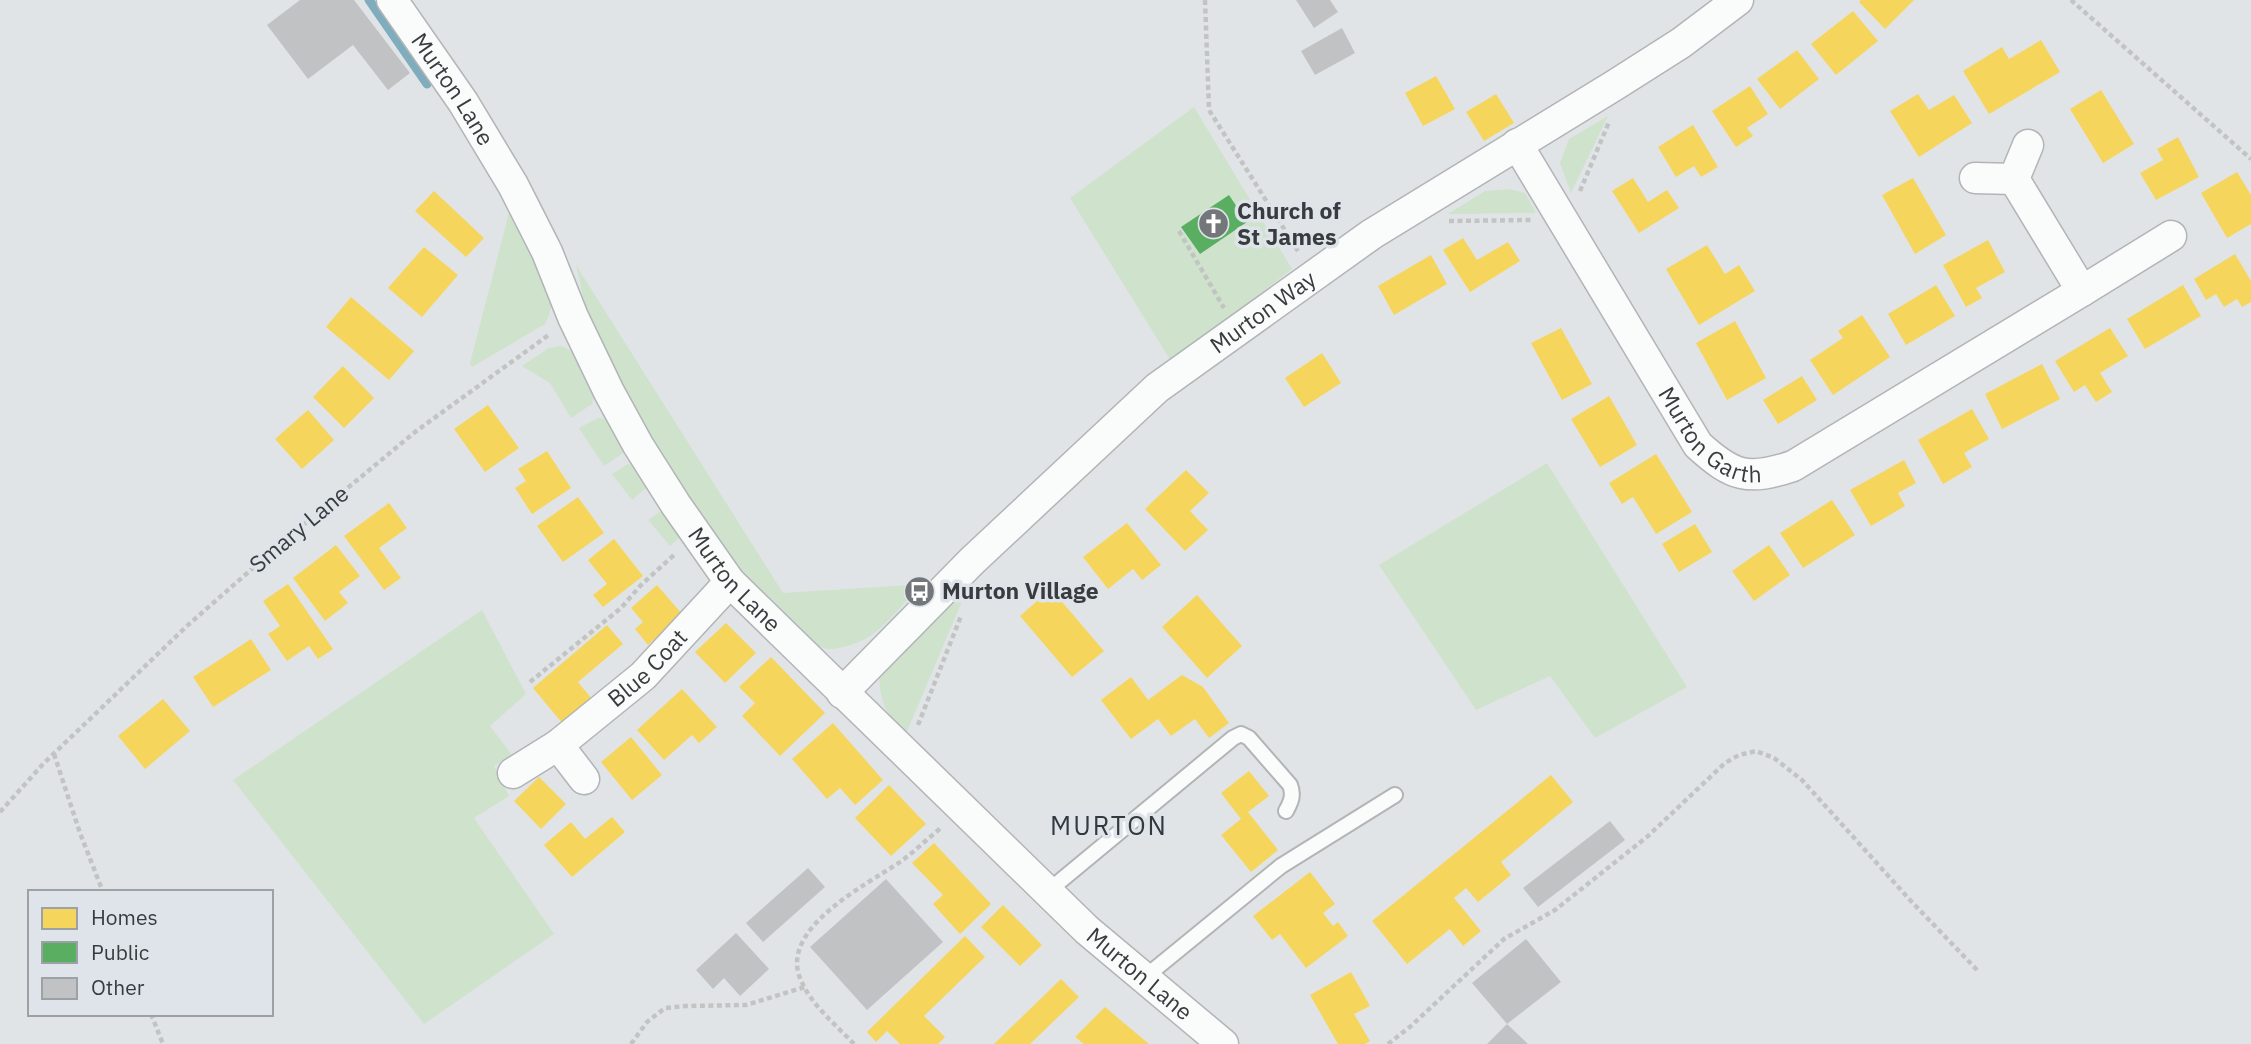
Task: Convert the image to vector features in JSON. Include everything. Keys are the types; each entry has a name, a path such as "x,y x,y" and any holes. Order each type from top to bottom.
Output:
{"street":[{"name":"Murton Lane","path":"392,0 463,103 513,184 547,252 573,317 609,392 638,445 730,582 1087,930 1223,1044"},
{"name":"Murton Way","path":"842,692 972,561 1157,388 1372,234 1670,50 1738,0"},
{"name":"Murton Garth","path":"1517,144 1698,445 1719,464 1739,473 1764,476 1793,466 2171,236"},
{"path":"2014,179 2028,145"},
{"path":"1975,178 2014,179"},
{"path":"2014,179 2082,291"},
{"name":"Blue Coat","path":"513,773 558,745 643,676 730,582"},
{"path":"558,745 584,779"}],"lane":[{"path":"1047,892 1241,734 1249,738 1290,785 1292,801 1286,811"},
{"path":"1144,978 1282,866 1395,795"}],"path":[{"path":"1205,0 1209,110 1312,276"},
{"path":"2071,0 2251,159"},
{"path":"1179,231 1237,330"},
{"name":"Smary Lane","path":"0,813 44,763 188,625 285,540 415,432 573,317"},
{"path":"530,682 621,608 669,559 699,538"},
{"path":"906,754 963,611"},
{"path":"1388,1044 1504,939 1555,910 1648,836 1725,763 1739,755 1756,751 1774,758 1802,780 1979,972"},
{"path":"54,754 102,890"},
{"path":"854,1044 811,999 799,977 796,958 805,934 840,902 900,862 963,810"},
{"path":"631,1044 647,1022 665,1008 746,1005 804,987"},
{"path":"152,1016 163,1044"}],"green space":[{"path":"1194,107 1292,269 1171,361 1070,198"},
{"path":"1608,116 1571,193 1560,163 1569,139"},
{"path":"1510,189 1525,193 1536,213 1448,214 1485,191"},
{"path":"510,209 545,282 551,302 550,311 545,324 472,367 470,363"},
{"path":"576,265 783,593 910,585 913,594 882,627 855,644 827,649 800,634 768,602 696,506 631,402 592,327"},
{"path":"561,346 572,351 594,395 592,404 571,418 550,383 522,366 549,348"},
{"path":"598,418 607,419 622,444 623,453 604,466 579,428"},
{"path":"1547,463 1687,687 1595,738 1550,676 1476,710 1379,565"},
{"path":"628,464 634,465 646,484 646,488 632,500 612,474"},
{"path":"664,509 681,536 670,546 648,520"},
{"path":"971,580 906,734 885,707 879,673"},
{"path":"482,610 526,694 490,726 512,755 494,766 509,796 474,818 554,934 424,1024 233,780"}],"building: Homes":[{"path":"1914,0 1885,29 1859,2"},
{"path":"1853,11 1878,41 1836,75 1811,44"},
{"path":"2041,40 2060,72 1989,114 1963,71 2002,47 2009,59"},
{"path":"1797,50 1819,79 1780,109 1757,79"},
{"path":"1436,76 1455,109 1423,126 1405,93"},
{"path":"1750,86 1768,114 1747,128 1753,136 1736,147 1712,111"},
{"path":"2101,90 2134,144 2103,163 2070,109"},
{"path":"1496,94 1514,123 1484,141 1466,112"},
{"path":"1918,94 1929,110 1954,95 1972,123 1919,157 1890,111"},
{"path":"1693,125 1718,167 1701,177 1694,166 1676,177 1658,147"},
{"path":"2178,137 2199,177 2156,200 2140,173 2163,160 2157,149"},
{"path":"2237,172 2251,195 2251,224 2227,238 2201,193"},
{"path":"1633,178 1648,202 1667,190 1679,208 1639,233 1612,191"},
{"path":"1913,178 1946,235 1915,254 1882,195"},
{"path":"434,191 484,238 466,257 415,211"},
{"path":"1463,238 1477,260 1508,242 1520,261 1470,292 1443,250"},
{"path":"1988,240 2005,272 1976,288 1982,298 1966,307 1943,265"},
{"path":"1707,245 1725,274 1739,265 1755,291 1699,325 1666,269"},
{"path":"424,247 458,275 422,317 388,288"},
{"path":"2235,254 2251,281 2251,302 2242,307 2237,299 2224,307 2216,294 2206,300 2194,279"},
{"path":"1431,255 1447,284 1394,315 1378,286"},
{"path":"1936,285 1955,316 1906,345 1888,314"},
{"path":"2183,285 2201,316 2145,349 2127,319"},
{"path":"351,297 414,351 389,380 326,327"},
{"path":"1862,315 1890,357 1833,395 1810,360 1843,338 1838,331"},
{"path":"1735,321 1766,378 1727,400 1696,343"},
{"path":"1561,328 1592,384 1562,400 1531,343"},
{"path":"2110,328 2128,356 2100,373 2112,392 2096,402 2085,385 2074,392 2055,361"},
{"path":"1322,353 1341,383 1304,407 1285,378"},
{"path":"2042,364 2060,399 2002,429 1985,394"},
{"path":"343,366 374,398 344,428 313,397"},
{"path":"1802,376 1817,400 1778,424 1763,400"},
{"path":"1609,396 1637,445 1600,467 1571,419"},
{"path":"488,405 519,448 485,472 454,429"},
{"path":"1972,409 1989,439 1964,453 1972,467 1943,484 1918,440"},
{"path":"308,410 334,440 302,469 275,439"},
{"path":"547,451 571,488 532,514 515,488 526,481 518,469"},
{"path":"1656,454 1692,512 1656,534 1633,497 1622,504 1609,483"},
{"path":"1904,460 1916,483 1898,493 1905,506 1871,526 1850,490"},
{"path":"1186,470 1209,493 1190,511 1208,530 1185,551 1145,509"},
{"path":"578,497 604,533 563,562 537,526"},
{"path":"1832,500 1855,535 1803,568 1780,533"},
{"path":"389,503 407,528 379,548 401,578 384,590 344,536"},
{"path":"1127,523 1161,565 1142,580 1133,569 1108,589 1083,557"},
{"path":"1695,524 1712,552 1679,572 1662,544"},
{"path":"614,539 643,576 603,607 593,595 607,584 588,560"},
{"path":"336,545 360,576 339,592 348,603 325,621 293,578"},
{"path":"1769,545 1790,575 1754,601 1732,571"},
{"path":"288,584 333,649 318,659 309,646 287,661 268,634 280,626 263,601"},
{"path":"657,585 682,614 648,645 635,629 643,622 631,608"},
{"path":"1051,589 1104,651 1072,677 1020,616"},
{"path":"1197,595 1242,646 1207,678 1162,627"},
{"path":"726,623 756,653 725,683 695,652"},
{"path":"607,625 623,644 578,682 592,699 563,724 533,688"},
{"path":"251,639 271,670 213,707 193,677"},
{"path":"771,657 825,713 780,756 742,716 755,703 739,687"},
{"path":"1182,675 1203,687 1229,723 1209,738 1195,719 1171,736 1158,719 1131,739 1101,700 1131,677 1148,700"},
{"path":"682,689 717,727 699,743 692,735 664,760 637,730"},
{"path":"163,699 190,731 145,769 118,736"},
{"path":"833,723 883,780 855,805 840,788 827,799 792,759"},
{"path":"631,737 662,775 632,800 601,762"},
{"path":"1249,771 1269,796 1248,812 1278,850 1251,872 1221,835 1241,819 1221,793"},
{"path":"1551,775 1573,802 1501,862 1511,875 1478,902 1466,888 1454,898 1481,931 1463,946 1450,929 1407,964 1372,921"},
{"path":"539,777 566,804 541,829 514,801"},
{"path":"889,785 926,824 891,856 855,818"},
{"path":"612,817 625,832 572,877 544,845 571,822 585,839"},
{"path":"934,843 991,904 960,934 933,904 943,895 912,863"},
{"path":"1310,872 1335,904 1323,913 1333,926 1338,922 1348,936 1306,968 1280,934 1272,940 1253,916"},
{"path":"1003,905 1042,945 1020,966 981,927"},
{"path":"965,936 985,957 924,1016 945,1037 938,1044 900,1044 887,1031 876,1042 867,1032"},
{"path":"1351,972 1370,1006 1354,1014 1370,1041 1365,1044 1338,1044 1310,995"},
{"path":"1061,979 1079,997 1030,1044 994,1044"},
{"path":"1105,1007 1149,1044 1084,1044 1075,1037"}],"building: Public":[{"name":"Church of St James","path":"1229,195 1247,222 1200,254 1181,227"}],"building: Other":[{"path":"300,0 354,0 410,73 388,90 353,45 308,79 267,25"},
{"path":"1296,0 1330,0 1338,12 1314,28"},
{"path":"1342,28 1355,53 1315,75 1301,51"},
{"path":"1610,821 1625,840 1538,907 1523,888"},
{"path":"808,868 825,887 763,942 746,923"},
{"path":"886,879 943,942 867,1010 810,947"},
{"path":"736,933 769,969 740,996 724,978 713,989 696,970"},
{"path":"1526,939 1561,982 1507,1024 1472,983"},
{"path":"1507,1024 1528,1044 1487,1044"}],"waterway":[{"path":"369,0 427,84"}],"place":[{"name":"Church of St James","path":"1214,224"},
{"name":"Murton Village","path":"919,591"}],"district":[{"name":"MURTON","path":"1109,826"}]}
